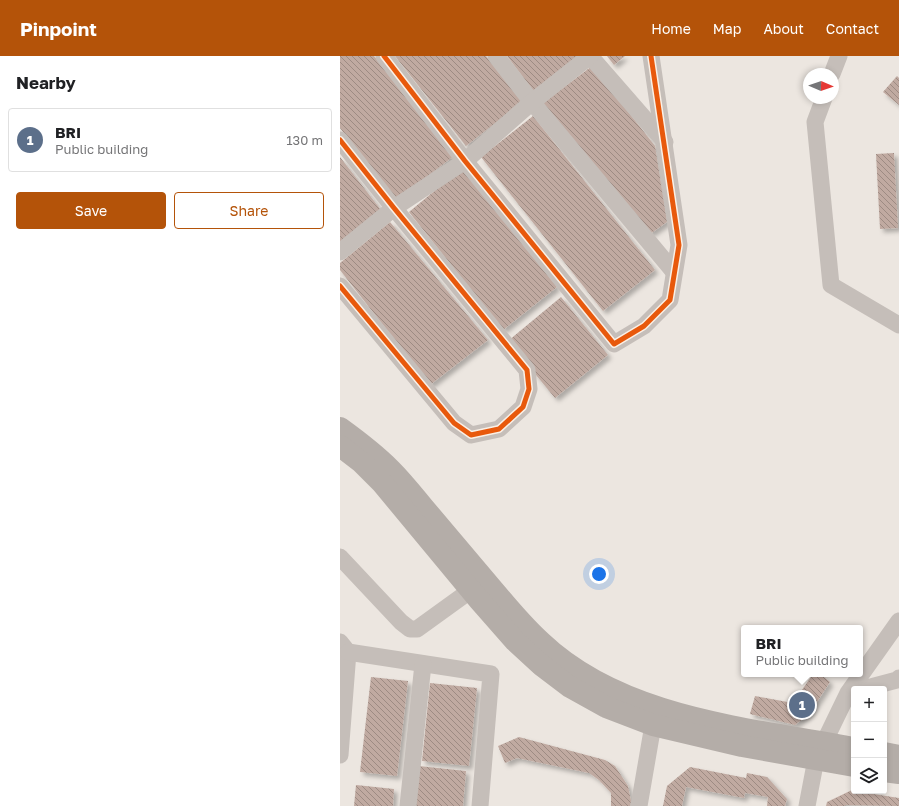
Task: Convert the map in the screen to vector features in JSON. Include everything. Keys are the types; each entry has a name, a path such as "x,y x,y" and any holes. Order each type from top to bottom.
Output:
{"main road":[{"path":"340,428 368,448 393,471 516,616 541,643 592,680 625,696 657,708 736,726 820,750 851,765"},
{"path":"340,446 361,462 382,483 471,590 516,641 541,665 570,686 606,707 654,725 742,746 820,750 851,748"},
{"path":"887,754 899,756"},
{"path":"887,771 899,773"}],"street":[{"path":"384,56 465,161 614,344 644,326 670,300 679,245 651,56"},
{"path":"496,56 532,102 674,272"},
{"path":"340,252 394,208 465,161 532,102 590,56 664,142"},
{"path":"834,68 839,56"},
{"path":"822,104 815,122 831,285 899,325"},
{"path":"340,140 394,208 528,370 529,390 523,407 499,429 471,435 454,423 340,286"},
{"path":"340,557 401,622 410,629 417,629 471,590"},
{"path":"858,686 899,622"},
{"path":"340,755 344,647 422,664 491,674 480,806"},
{"path":"408,806 422,664"},
{"path":"874,686 897,680 899,678"},
{"path":"807,806 820,750 851,698"},
{"path":"639,806 654,725"}],"building":[{"path":"340,56 374,56 454,156 396,200 340,128"},
{"path":"395,56 486,56 522,102 466,146"},
{"path":"507,56 579,56 535,93"},
{"path":"607,56 625,56 614,65"},
{"path":"592,66 655,146 667,222 650,234 543,103"},
{"path":"897,76 899,78 899,105 883,92"},
{"path":"533,116 655,270 603,311 481,157"},
{"path":"894,153 898,228 880,229 876,154"},
{"path":"340,157 381,210 340,245"},
{"path":"462,168 557,287 503,330 409,212"},
{"path":"390,222 488,340 430,385 340,270 340,263"},
{"path":"561,297 608,355 555,398 508,341"},
{"path":"371,677 408,681 397,776 360,772"},
{"path":"811,677 824,677 830,682 809,714 795,725 750,714 755,696 793,703"},
{"path":"430,683 477,688 469,766 422,761"},
{"path":"519,737 605,760 615,766 628,786 631,801 630,806 611,806 611,793 599,780 589,773 517,758 505,763 498,746"},
{"path":"419,766 466,771 463,806 414,806"},
{"path":"690,767 746,778 747,773 767,777 787,799 785,806 767,806 768,797 745,793 744,798 686,787 682,806 663,806 667,786"},
{"path":"356,785 394,789 393,806 354,806"},
{"path":"851,790 851,794 873,794 899,798 899,806 826,806 827,802"}],"cycle path":[{"path":"384,56 465,161 614,344 644,326 670,300 679,245 651,56"},
{"path":"340,140 527,370 529,389 523,407 499,429 471,435 454,423 340,286"}],"place":[{"name":"BRI","path":"802,705"}]}
